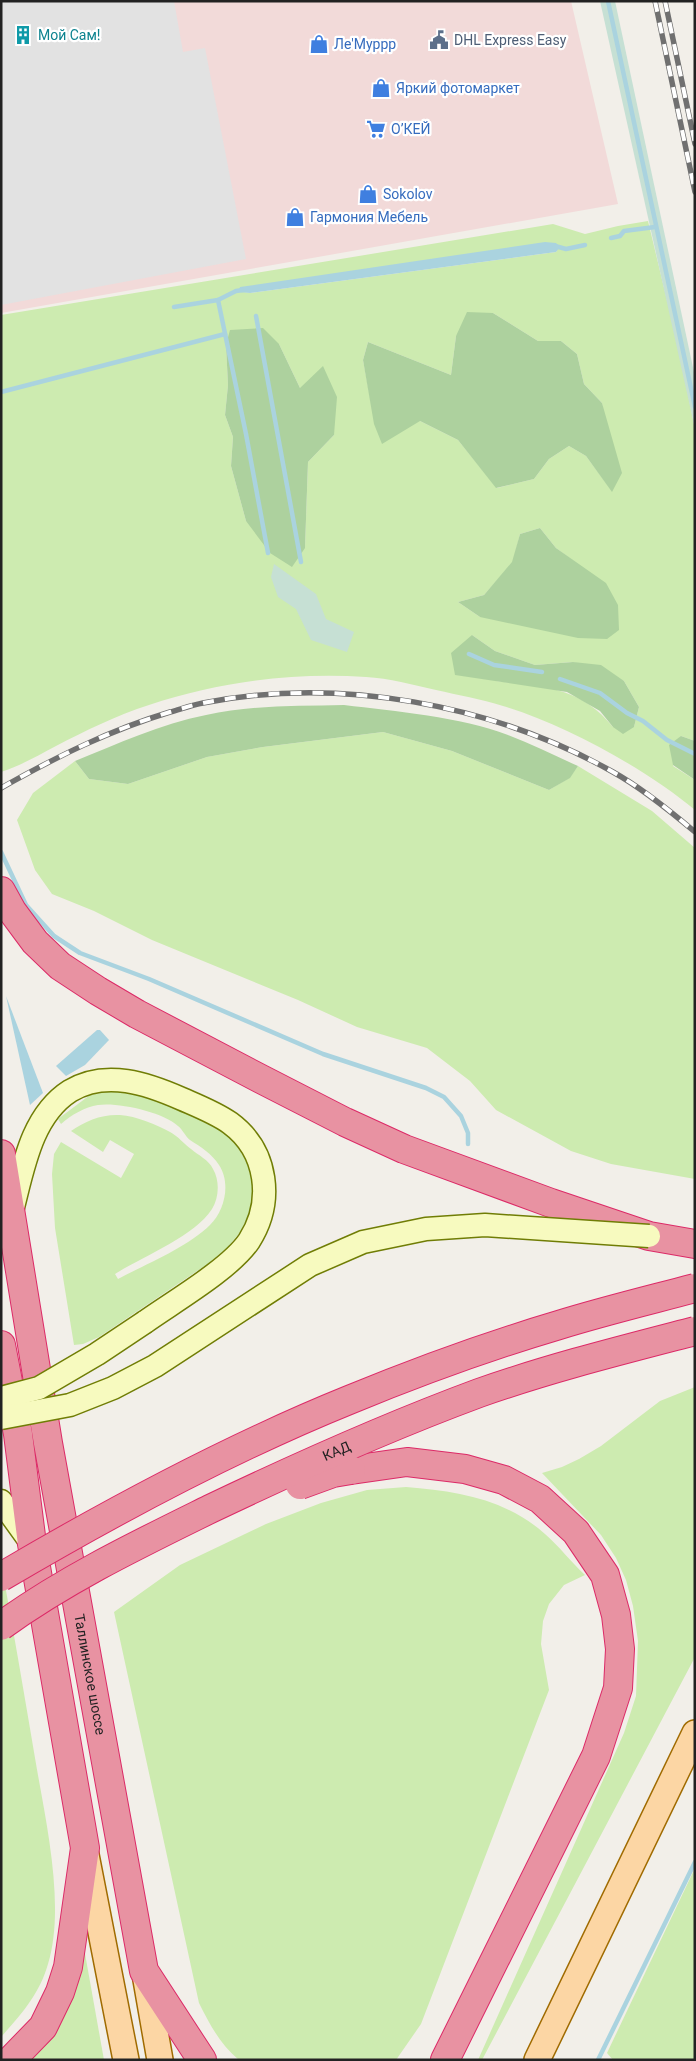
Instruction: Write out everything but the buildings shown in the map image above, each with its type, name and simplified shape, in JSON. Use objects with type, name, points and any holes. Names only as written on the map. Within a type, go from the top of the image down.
[{"type":"highway","points":[[1,891],[12,911],[35,942],[60,966],[98,991],[345,1122],[404,1149],[551,1203],[649,1236],[695,1244]]},
{"type":"highway","name":"Таллинское шоссе","points":[[1,1154],[48,1444],[144,1971]]},
{"type":"highway","points":[[1,1577],[64,1540],[174,1481],[347,1400],[441,1364],[559,1325],[695,1288]]},
{"type":"highway","name":"КАД","points":[[1,1626],[77,1577],[151,1538],[273,1479],[378,1433],[480,1393],[583,1360],[695,1331]]},
{"type":"highway","points":[[1,1345],[18,1434],[32,1544],[85,1848],[68,1967],[60,1992],[43,2026],[11,2060]]},
{"type":"highway","points":[[1,1633],[26,1624],[155,1550],[270,1496],[333,1473],[407,1462],[465,1469],[504,1480],[540,1499],[576,1532],[605,1575],[616,1615],[620,1649],[618,1688],[596,1756],[445,2060]]},
{"type":"highway","points":[[144,1971],[202,2060]]},
{"type":"main road","points":[[1,1398],[39,1388],[97,1354],[230,1261],[248,1242],[261,1219],[266,1193],[260,1163],[248,1141],[230,1123],[172,1095],[122,1080],[98,1081],[71,1091],[48,1110],[33,1139],[11,1213]]},
{"type":"main road","points":[[1,1418],[70,1405],[113,1388],[163,1360],[310,1265],[363,1242],[426,1229],[485,1225],[649,1236]]},
{"type":"main road","points":[[1,1501],[32,1544]]},
{"type":"main road","points":[[537,2060],[695,1733]]},
{"type":"main road","points":[[85,1848],[126,2060]]},
{"type":"main road","name":"Таллинское шоссе","points":[[144,1971],[160,2060]]},
{"type":"shaded area","points":[[1,1],[571,1],[618,204],[1,313]]},
{"type":"shaded area","points":[[1,1],[174,1],[183,52],[205,48],[246,259],[1,305]]},
{"type":"green space","points":[[600,1],[615,1],[695,377],[695,429]]},
{"type":"green space","points":[[648,221],[678,346],[695,429],[695,741],[681,736],[673,766],[695,780],[695,810],[675,794],[629,764],[604,749],[552,724],[486,701],[401,682],[366,677],[311,676],[283,678],[229,685],[175,697],[113,718],[1,772],[1,315],[553,224],[585,234]],"holes":[[[559,247],[556,252],[250,293],[238,291]],[[493,313],[538,341],[561,341],[577,354],[584,384],[602,403],[612,491],[586,456],[569,446],[549,459],[534,479],[497,488],[458,440],[420,421],[372,408],[363,360],[368,342],[451,375],[456,336]],[[279,344],[300,388],[334,435],[308,462],[305,548],[246,521],[231,466],[233,437],[225,415],[228,385],[226,345]],[[540,528],[556,548],[579,565],[480,617],[458,602],[484,595],[513,562],[520,534]],[[472,635],[495,651],[535,665],[573,662],[624,681],[639,707],[634,727],[613,727],[588,703],[574,696],[545,687],[496,681]]]},
{"type":"green space","points":[[467,312],[493,313],[538,341],[561,341],[577,354],[584,384],[602,403],[622,473],[612,492],[586,456],[569,446],[549,459],[534,479],[496,488],[458,440],[420,421],[382,444],[374,424],[363,360],[368,342],[451,375],[456,336]]},
{"type":"green space","points":[[263,328],[279,344],[300,388],[323,366],[337,397],[334,435],[308,462],[305,548],[292,567],[270,553],[246,521],[231,466],[233,437],[225,415],[228,385],[226,345],[230,330]]},
{"type":"green space","points":[[540,528],[556,548],[606,583],[618,605],[619,630],[607,639],[578,638],[480,617],[458,602],[484,595],[512,562],[520,534]]},
{"type":"green space","points":[[274,564],[316,594],[326,619],[354,632],[347,652],[311,640],[296,609],[278,597],[271,577]]},
{"type":"green space","points":[[472,635],[495,651],[535,665],[573,662],[601,665],[624,681],[639,707],[634,727],[623,734],[613,727],[600,711],[567,692],[455,675],[451,653]]},
{"type":"green space","points":[[344,705],[449,719],[490,729],[578,766],[570,778],[549,790],[452,751],[383,732],[263,747],[207,757],[128,784],[89,779],[75,761],[156,729],[206,715],[257,708]]},
{"type":"green space","points":[[383,732],[452,751],[549,790],[569,778],[578,766],[652,811],[695,848],[695,1179],[611,1164],[571,1151],[496,1110],[470,1081],[427,1048],[357,1027],[298,1000],[152,940],[94,911],[52,894],[35,870],[17,820],[33,793],[75,761],[89,779],[128,784],[207,757],[263,747]]},
{"type":"green space","points":[[681,736],[695,741],[695,780],[673,765],[669,745]]},
{"type":"green space","points":[[112,1091],[142,1093],[177,1105],[231,1136],[248,1164],[253,1187],[251,1210],[241,1231],[228,1247],[209,1263],[99,1337],[83,1344],[74,1345],[55,1228],[52,1174],[54,1154],[61,1142],[121,1178],[134,1154],[110,1140],[103,1152],[71,1131],[88,1121],[100,1117],[120,1115],[139,1119],[176,1136],[209,1163],[215,1174],[218,1184],[216,1200],[204,1219],[181,1237],[115,1274],[118,1279],[179,1248],[201,1233],[215,1219],[225,1196],[223,1172],[213,1157],[188,1138],[178,1126],[162,1116],[140,1109],[107,1104],[83,1110],[61,1124],[58,1119],[90,1095]]},
{"type":"green space","points":[[695,1387],[695,1657],[482,2060],[478,2060],[624,1733],[636,1696],[638,1641],[633,1606],[626,1580],[616,1558],[601,1535],[542,1473],[579,1459],[601,1446],[660,1401]]},
{"type":"green space","points":[[406,1487],[462,1494],[514,1512],[545,1534],[585,1575],[564,1585],[549,1604],[543,1621],[541,1644],[549,1690],[421,2024],[396,2060],[239,2060],[221,2041],[199,2003],[114,1612],[180,1565],[266,1524],[321,1503],[367,1490]]},
{"type":"green space","points":[[1,1563],[48,1834],[52,1861],[55,1915],[53,1941],[45,1975],[23,2012],[1,2037]]},
{"type":"green space","points":[[695,1868],[695,2060],[613,2060],[607,2053]]},
{"type":"green space","points":[[84,1948],[104,2060],[23,2060]]},
{"type":"water","points":[[545,242],[556,243],[560,247],[556,252],[250,293],[238,292],[240,287]]},
{"type":"water","points":[[6,996],[43,1093],[30,1105]]},
{"type":"water","points":[[97,1030],[100,1030],[109,1040],[85,1065],[66,1076],[56,1066]]},
{"type":"waterway","points":[[608,1],[695,407]]},
{"type":"waterway","points":[[611,238],[620,236],[624,231],[655,227]]},
{"type":"waterway","points":[[555,246],[566,249],[585,245]]},
{"type":"waterway","points":[[218,300],[236,291],[243,290]]},
{"type":"waterway","points":[[174,307],[218,300],[268,553]]},
{"type":"waterway","points":[[256,316],[301,562]]},
{"type":"waterway","points":[[1,392],[225,334]]},
{"type":"waterway","points":[[469,654],[494,665],[542,672]]},
{"type":"waterway","points":[[560,679],[600,693],[627,713],[643,721],[667,740],[695,754]]},
{"type":"waterway","points":[[1,852],[26,905],[54,936],[80,953],[149,979],[323,1054],[426,1088],[444,1097],[461,1116],[468,1133],[468,1144]]},
{"type":"waterway","points":[[598,2060],[695,1862]]},
{"type":"railway","points":[[655,1],[695,192]]},
{"type":"railway","points":[[665,1],[695,144]]},
{"type":"railway","points":[[1,788],[63,755],[126,727],[195,705],[255,695],[307,693],[361,695],[414,702],[466,713],[517,729],[566,748],[634,785],[695,832]]},
{"type":"place","name":"Мой Сам!","points":[[23,35]]},
{"type":"place","name":"DHL Express Easy","points":[[439,40]]},
{"type":"place","name":"Ле'Муррр","points":[[319,44]]},
{"type":"place","name":"Яркий фотомаркет","points":[[381,88]]},
{"type":"place","name":"О’КЕЙ","points":[[376,129]]},
{"type":"place","name":"Sokolov","points":[[368,194]]},
{"type":"place","name":"Гармония Мебель","points":[[295,217]]}]
